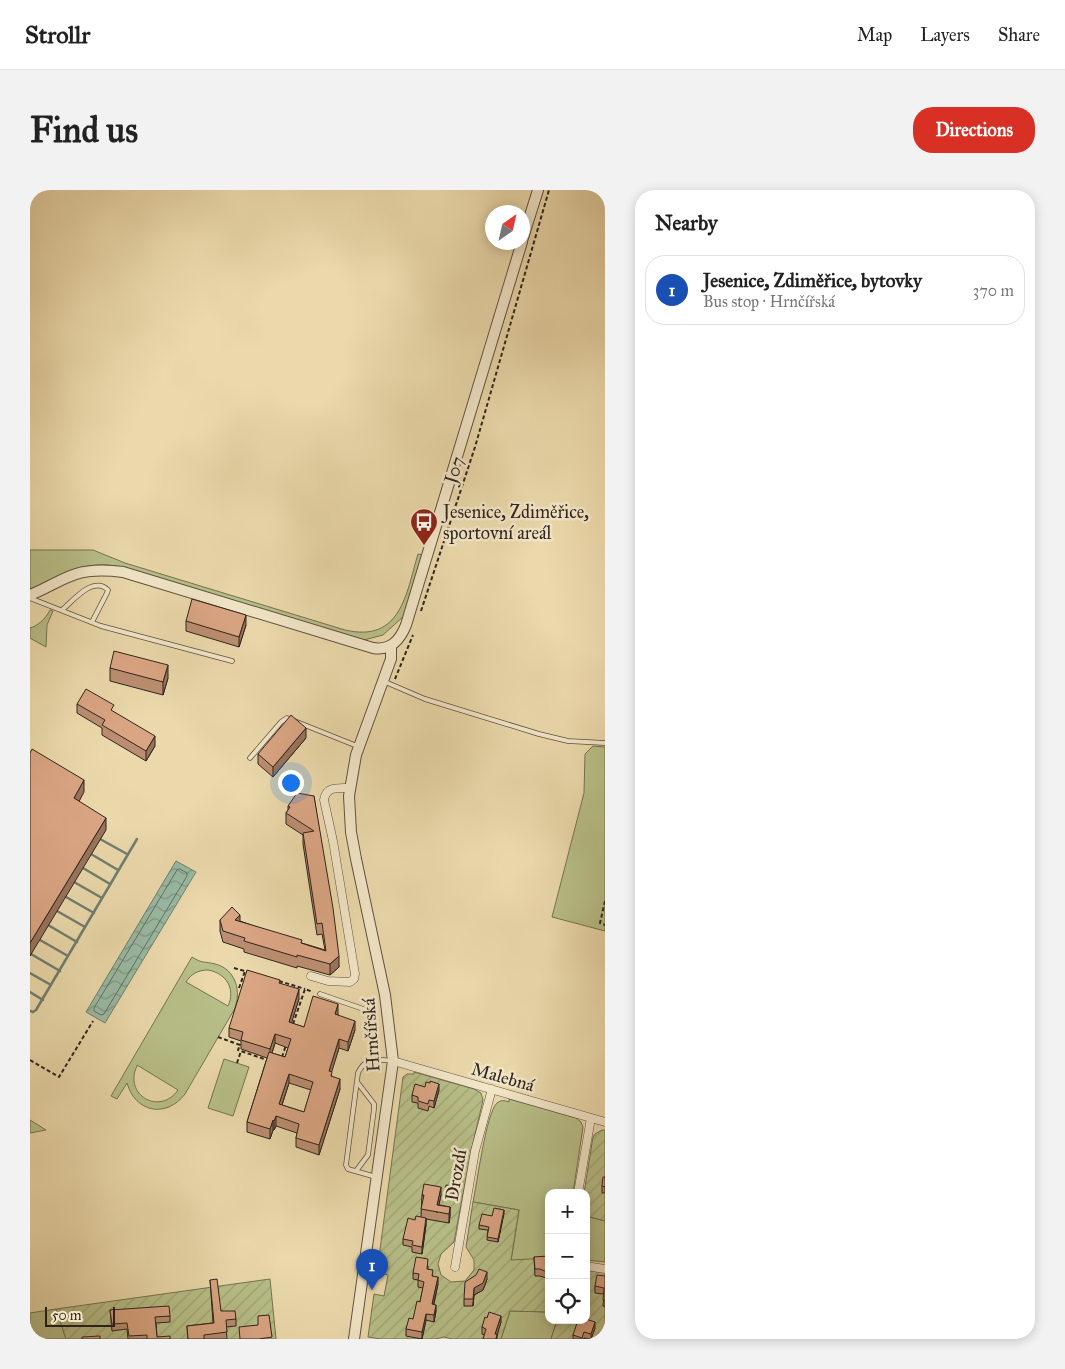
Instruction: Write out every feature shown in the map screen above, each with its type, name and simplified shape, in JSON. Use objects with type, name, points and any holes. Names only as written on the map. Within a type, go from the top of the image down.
[{"type":"street","points":[[530,216],[538,190]]},
{"type":"street","points":[[30,596],[76,574],[91,570],[123,572],[373,648],[383,649],[391,646],[401,636],[406,625],[520,250]]},
{"type":"street","name":"Hrnčířská","points":[[354,1339],[393,1061],[385,995],[356,859],[349,809],[350,788],[354,764],[360,746],[388,683],[392,655],[391,646]]},
{"type":"street","name":"Hrnčířská","points":[[311,976],[328,981],[350,982],[354,979],[355,974],[333,841],[324,800],[325,794],[331,789],[350,788]]},
{"type":"street","name":"Malebná","points":[[393,1061],[605,1122]]},
{"type":"street","name":"Drozdí","points":[[455,1267],[475,1151],[492,1089]]},
{"type":"street","points":[[579,1189],[591,1118]]},
{"type":"street","points":[[590,1267],[605,1269]]},
{"type":"lane","points":[[62,610],[86,589],[102,585],[108,590],[92,622]]},
{"type":"lane","points":[[30,596],[92,622],[232,661]]},
{"type":"lane","points":[[388,683],[425,699],[539,734],[568,740],[605,743]]},
{"type":"lane","points":[[250,758],[280,722],[287,718],[360,746]]},
{"type":"lane","points":[[320,994],[369,1011],[371,1016],[372,1060]]},
{"type":"lane","points":[[376,1177],[348,1169],[346,1165],[358,1073],[361,1066],[366,1062],[372,1060],[393,1061]]},
{"type":"lane","points":[[356,1171],[368,1155],[374,1109],[374,1104],[357,1082]]},
{"type":"path","name":"J07","points":[[420,614],[474,447],[549,190]]},
{"type":"path","points":[[388,683],[415,629]]},
{"type":"path","points":[[605,902],[600,923],[605,925]]},
{"type":"path","points":[[234,968],[254,974]]},
{"type":"path","points":[[239,988],[245,972]]},
{"type":"path","points":[[271,979],[320,994]]},
{"type":"path","points":[[293,1026],[305,989]]},
{"type":"path","points":[[30,1060],[59,1077],[93,1020]]},
{"type":"path","points":[[218,1037],[240,1044],[238,1050],[242,1052],[273,1061]]},
{"type":"path","points":[[280,1063],[286,1045]]},
{"type":"path","points":[[237,1063],[242,1052]]},
{"type":"green space","points":[[30,550],[93,550],[125,563],[345,630],[364,632],[378,629],[390,622],[398,612],[409,585],[418,554],[423,555],[404,616],[383,635],[364,640],[111,565],[79,568],[30,590]]},
{"type":"green space","points":[[50,610],[53,611],[47,625],[46,647],[30,638],[30,628],[41,622]]},
{"type":"green space","points":[[593,746],[605,747],[605,931],[552,917],[584,793],[585,754]]},
{"type":"green space","points":[[192,957],[201,962],[215,964],[228,971],[237,989],[234,1010],[185,1094],[169,1107],[160,1109],[144,1106],[131,1093],[127,1083],[117,1099],[111,1096]],"holes":[[[208,970],[220,975],[228,983],[231,994],[228,1006],[186,982],[195,973]],[[137,1065],[178,1090],[170,1098],[162,1101],[146,1099],[135,1086],[134,1076]]]},
{"type":"green space","points":[[224,1059],[249,1067],[233,1116],[208,1108]]},
{"type":"green space","points":[[414,1072],[474,1089],[481,1093],[483,1100],[470,1156],[454,1242],[441,1254],[438,1264],[441,1275],[451,1282],[465,1281],[474,1270],[474,1260],[466,1247],[473,1202],[519,1210],[511,1260],[545,1258],[545,1312],[510,1311],[501,1339],[452,1339],[444,1337],[435,1339],[381,1339],[368,1337],[374,1294],[384,1296],[388,1275],[377,1272],[403,1077],[407,1074],[414,1074]]},
{"type":"green space","points":[[509,1099],[576,1118],[583,1127],[574,1189],[545,1189],[545,1258],[511,1261],[519,1210],[473,1202],[489,1120],[497,1103],[500,1101],[509,1102]]},
{"type":"green space","points":[[30,1120],[46,1130],[30,1133]]},
{"type":"green space","points":[[605,1130],[605,1221],[590,1217],[590,1189],[585,1189],[595,1134]]},
{"type":"green space","points":[[590,1217],[605,1221],[605,1262],[590,1260]]},
{"type":"green space","points":[[590,1270],[605,1272],[605,1339],[551,1339],[556,1324],[590,1324]]},
{"type":"green space","points":[[270,1279],[276,1339],[66,1339],[56,1309]]},
{"type":"green space","points":[[56,1309],[66,1339],[30,1339],[30,1313]]},
{"type":"green space","points":[[510,1311],[545,1312],[545,1324],[556,1324],[551,1339],[501,1339]]},
{"type":"water","points":[[176,861],[196,872],[105,1023],[86,1012]]},
{"type":"building","points":[[192,599],[246,615],[239,637],[186,621]]},
{"type":"building","points":[[114,651],[168,665],[163,682],[110,668]]},
{"type":"building","points":[[86,689],[114,705],[111,710],[155,736],[146,751],[102,725],[105,720],[77,704]]},
{"type":"building","points":[[291,715],[306,728],[273,767],[258,754]]},
{"type":"building","points":[[32,749],[84,780],[74,798],[106,818],[30,943],[30,753]]},
{"type":"building","points":[[297,793],[314,796],[339,956],[330,964],[297,955],[297,957],[244,941],[245,938],[223,931],[220,920],[232,907],[240,915],[235,920],[302,940],[301,943],[326,951],[322,923],[317,924],[303,833],[314,831],[286,813],[290,807],[288,806]]},
{"type":"building","points":[[247,970],[280,980],[279,983],[299,989],[289,1022],[304,1027],[313,996],[338,1004],[335,1014],[355,1021],[348,1042],[339,1039],[329,1071],[332,1072],[331,1076],[340,1079],[319,1145],[296,1138],[299,1124],[276,1116],[270,1129],[247,1122],[269,1052],[285,1057],[291,1039],[275,1034],[270,1049],[241,1040],[243,1032],[229,1028]],"holes":[[[289,1074],[313,1082],[304,1112],[279,1104]]]},
{"type":"building","points":[[430,1081],[439,1084],[434,1101],[429,1100],[428,1104],[418,1101],[418,1097],[412,1095],[415,1084],[425,1087],[426,1082],[430,1083]]},
{"type":"building","points":[[603,1177],[605,1177],[605,1187],[602,1186]]},
{"type":"building","points":[[424,1184],[441,1187],[437,1205],[450,1207],[449,1214],[421,1209]]},
{"type":"building","points":[[446,1185],[455,1187],[453,1194],[445,1192]]},
{"type":"building","points":[[494,1208],[504,1210],[498,1239],[487,1237],[489,1227],[479,1225],[482,1214],[492,1216]]},
{"type":"building","points":[[416,1216],[426,1218],[422,1247],[412,1245],[413,1241],[403,1239],[408,1218],[415,1220]]},
{"type":"building","points":[[545,1256],[545,1271],[535,1269],[534,1257]]},
{"type":"building","points":[[416,1257],[428,1259],[427,1269],[433,1270],[432,1276],[438,1277],[432,1304],[436,1305],[434,1315],[426,1314],[422,1332],[406,1329],[409,1318],[413,1319],[417,1301],[420,1302],[424,1282],[418,1280],[419,1274],[413,1273]]},
{"type":"building","points":[[479,1269],[487,1272],[483,1283],[474,1288],[473,1299],[464,1299],[465,1282],[476,1275]]},
{"type":"building","points":[[597,1275],[605,1276],[605,1300],[603,1300],[604,1288],[595,1286]]},
{"type":"building","points":[[217,1279],[221,1311],[235,1311],[236,1319],[226,1320],[227,1332],[204,1335],[204,1339],[188,1339],[187,1326],[214,1323],[210,1280]]},
{"type":"building","points":[[169,1306],[170,1316],[155,1317],[157,1337],[170,1336],[170,1339],[147,1339],[147,1335],[129,1336],[127,1323],[112,1324],[110,1310]]},
{"type":"building","points":[[489,1312],[501,1316],[495,1334],[497,1334],[496,1339],[483,1339],[486,1329],[482,1327],[485,1317],[487,1318]]},
{"type":"building","points":[[269,1315],[272,1337],[240,1339],[239,1327],[258,1325],[258,1316]]},
{"type":"building","points":[[590,1320],[595,1322],[591,1334],[584,1332],[582,1338],[573,1335],[577,1324],[590,1324]]},
{"type":"building","points":[[100,1336],[100,1339],[82,1339],[82,1337]]},
{"type":"waterway","points":[[100,839],[127,854]]},
{"type":"waterway","points":[[30,1011],[36,1010],[137,839]]},
{"type":"waterway","points":[[91,854],[118,870]]},
{"type":"waterway","points":[[83,868],[110,884]]},
{"type":"waterway","points":[[74,882],[102,898]]},
{"type":"waterway","points":[[66,897],[94,913]]},
{"type":"waterway","points":[[57,911],[85,927]]},
{"type":"waterway","points":[[48,925],[77,942]]},
{"type":"waterway","points":[[40,940],[68,956]]},
{"type":"waterway","points":[[31,954],[60,971]]},
{"type":"waterway","points":[[30,973],[51,985]]},
{"type":"waterway","points":[[30,992],[43,1000]]},
{"type":"place","name":"Jesenice, Zdiměřice, sportovní areál","points":[[424,546]]},
{"type":"place","name":"Jesenice, Zdiměřice, bytovky","points":[[372,1290]]}]
